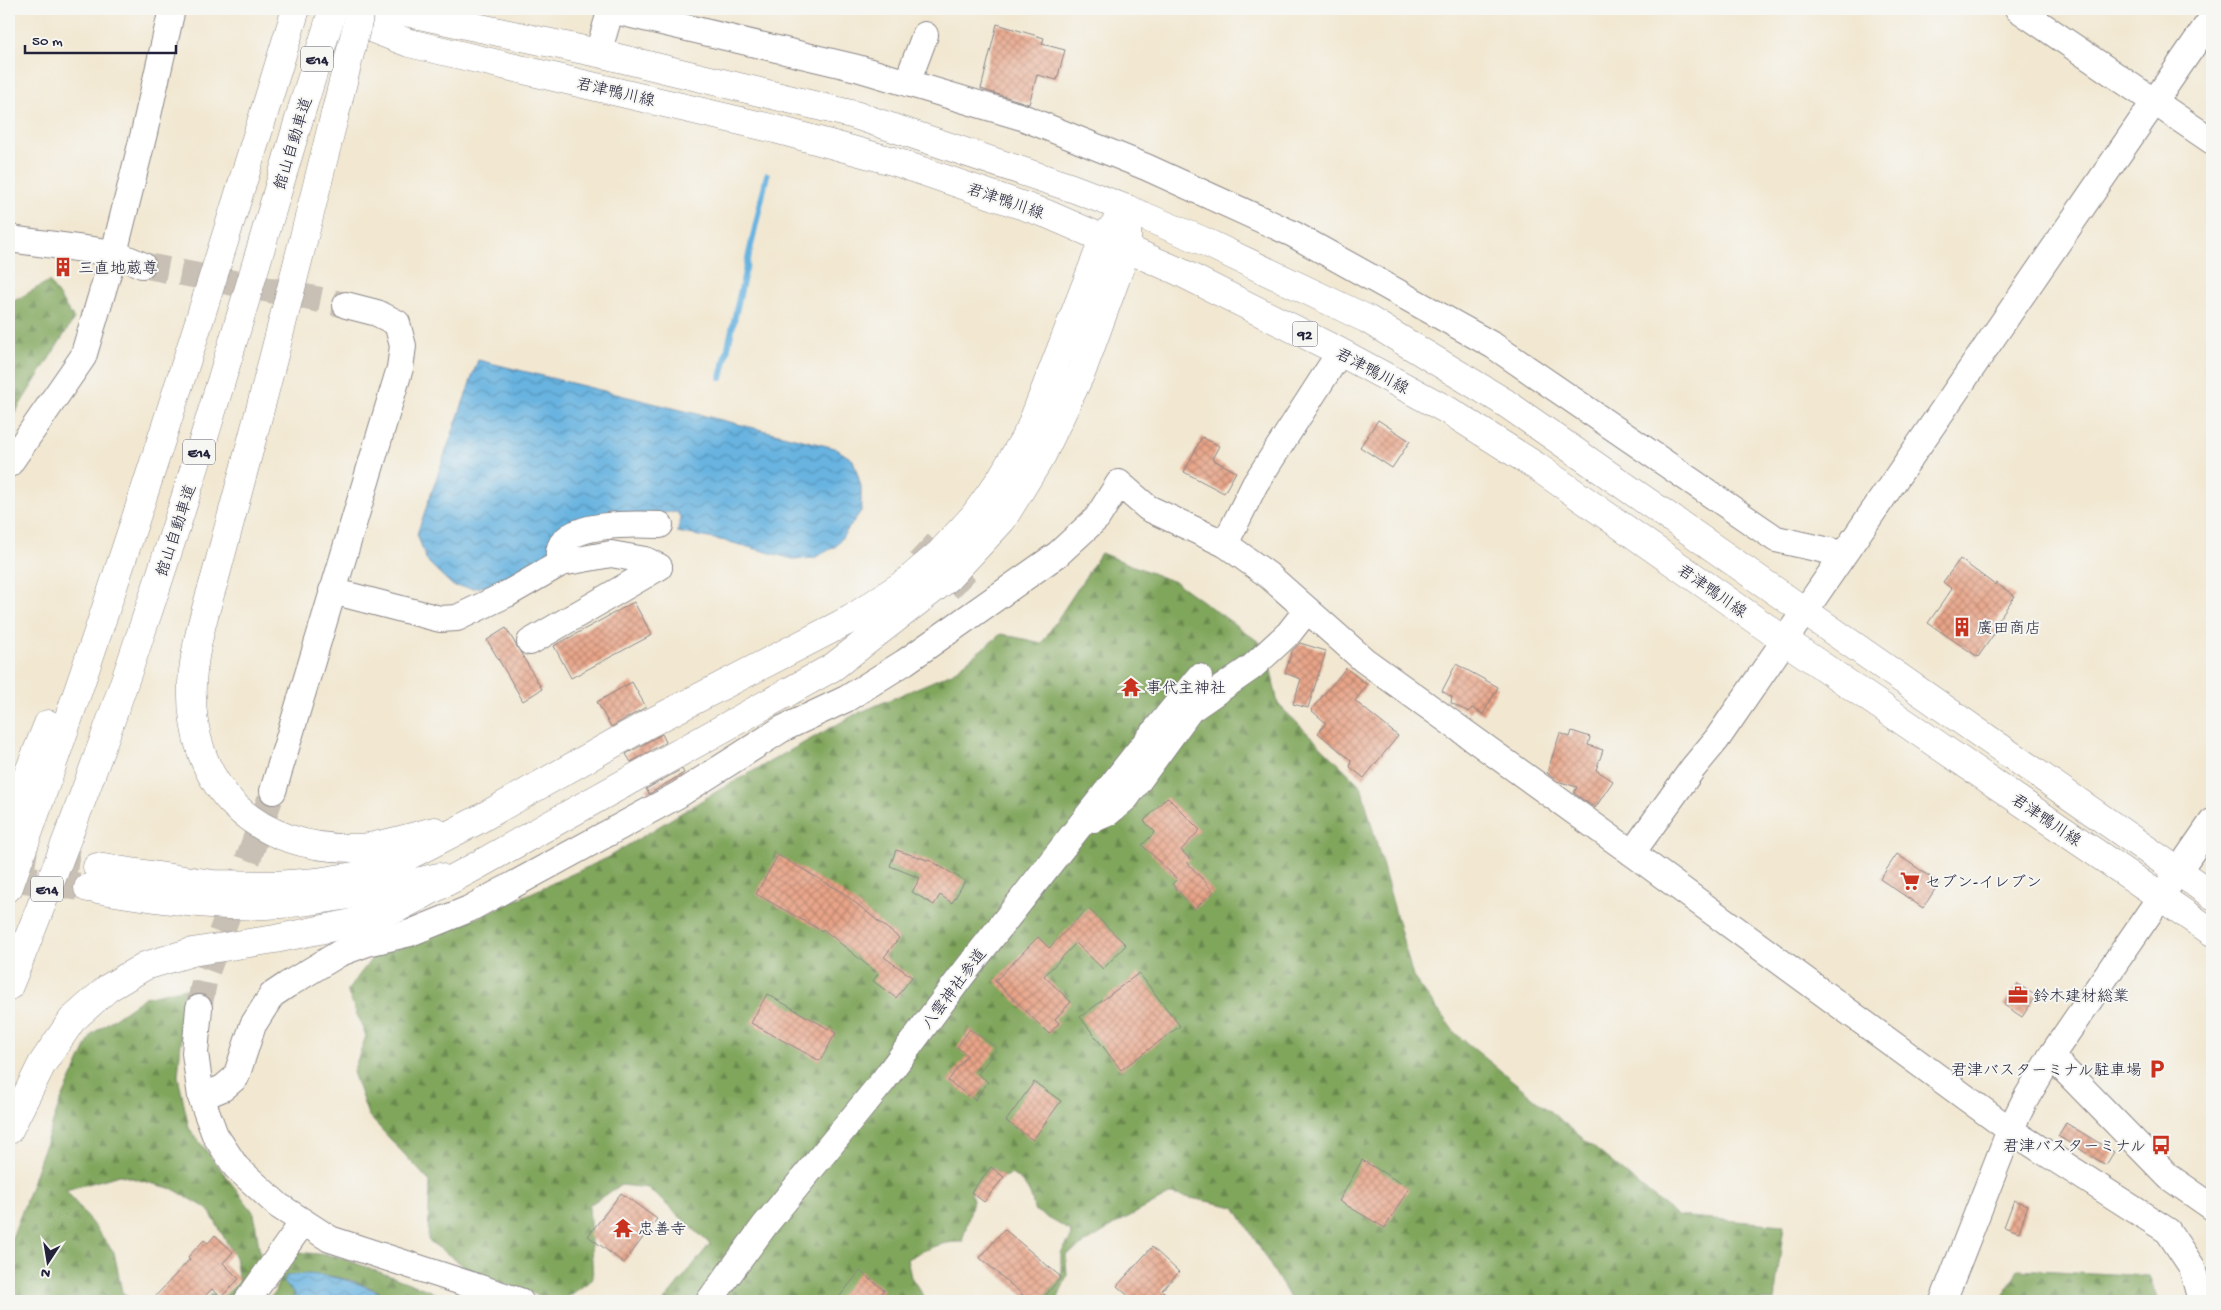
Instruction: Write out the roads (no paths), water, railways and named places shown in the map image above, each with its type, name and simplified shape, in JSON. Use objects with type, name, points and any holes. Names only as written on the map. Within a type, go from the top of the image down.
[{"type":"main road","name":"E14","points":[[9,887],[95,644],[166,430],[296,9]]},
{"type":"main road","points":[[385,9],[339,10],[335,114],[272,366],[202,625],[192,682],[194,726],[209,769],[233,804],[253,822],[279,836],[318,847],[360,848],[476,821]]},
{"type":"main road","name":"君津鴨川線","points":[[391,9],[598,53],[855,115],[1072,188],[1127,209],[1201,240],[1367,319],[1504,402],[2212,895]]},
{"type":"main road","name":"館山自動車道","points":[[9,986],[85,792],[138,643],[198,457],[302,109],[339,10]]},
{"type":"main road","name":"君津鴨川線","points":[[339,10],[373,29],[409,43],[774,129],[896,162],[1047,214],[1178,271],[1340,352],[1449,411],[1536,466],[1784,640],[2212,932]]},
{"type":"main road","points":[[9,1130],[42,1064],[72,1020],[108,988],[145,966],[192,952],[275,939],[348,924],[398,908],[833,667],[948,578],[1002,520],[1042,454],[1082,371],[1127,209]]},
{"type":"main road","points":[[469,870],[348,895],[265,905],[200,903],[92,877],[213,884],[275,885],[317,882],[360,875],[404,858],[476,821],[646,725],[851,619],[905,583],[939,554],[974,516],[1000,480],[1029,432],[1116,243]]},
{"type":"main road","points":[[9,821],[166,430]]},
{"type":"street","points":[[9,464],[83,358],[114,253],[172,9]]},
{"type":"street","points":[[598,53],[611,9],[857,68],[1022,117],[1146,167],[1293,234],[1494,346],[1776,540],[1843,554]]},
{"type":"street","points":[[2018,9],[2042,16],[2154,101],[2212,141]]},
{"type":"street","points":[[1632,853],[1693,768],[1717,739],[2212,18]]},
{"type":"street","points":[[907,83],[925,35]]},
{"type":"street","points":[[9,237],[27,242],[114,253],[142,265]]},
{"type":"street","points":[[273,791],[400,368],[403,346],[397,323],[377,312],[346,305]]},
{"type":"street","points":[[1225,544],[1255,484],[1340,352]]},
{"type":"street","points":[[201,1097],[223,1088],[236,1077],[253,1025],[272,996],[307,972],[340,953],[367,943],[410,932],[469,909],[678,795],[782,729],[846,699],[905,662],[976,600],[1058,554],[1097,518],[1119,483],[1148,508],[1225,544],[1268,575],[1364,660],[1632,853],[2010,1130],[2168,1231],[2192,1267],[2202,1301]]},
{"type":"street","points":[[560,563],[559,552],[563,543],[570,536],[599,527],[629,523],[660,525]]},
{"type":"street","points":[[332,591],[440,619],[457,618],[508,594],[560,563],[611,554],[644,560],[658,567],[530,642]]},
{"type":"street","points":[[1081,824],[1108,813],[1126,798],[1190,710],[1252,668],[1289,633],[1307,610]]},
{"type":"street","name":"八雲神社参道","points":[[709,1301],[765,1225],[883,1081],[969,967],[1199,677]]},
{"type":"street","points":[[1943,1301],[2010,1130],[2025,1100],[2052,1056],[2212,822]]},
{"type":"street","points":[[199,1008],[195,1053],[201,1097],[215,1135],[236,1167],[279,1206],[330,1239],[520,1301]]},
{"type":"street","points":[[2052,1056],[2169,1177],[2212,1207]]},
{"type":"street","points":[[247,1301],[303,1222]]},
{"type":"street","points":[[2187,1257],[2212,1274]]},
{"type":"water","points":[[478,360],[835,448],[853,460],[861,486],[861,511],[836,546],[814,558],[793,559],[726,541],[677,532],[681,519],[677,512],[603,516],[552,553],[516,571],[497,584],[473,588],[453,586],[427,561],[417,534]]},
{"type":"water","points":[[306,1274],[351,1281],[372,1289],[393,1301],[293,1301],[295,1294],[284,1282],[286,1276]]},
{"type":"waterway","points":[[721,378],[767,175]]},
{"type":"tunnel","points":[[142,265],[346,305]]},
{"type":"tunnel","points":[[919,544],[972,594]]},
{"type":"tunnel","points":[[199,1008],[205,977],[273,791]]},
{"type":"tunnel","points":[[9,854],[97,867]]},
{"type":"tunnel","points":[[9,877],[88,888]]},
{"type":"place","name":"三直地蔵尊","points":[[63,267]]},
{"type":"place","name":"廣田商店","points":[[1962,627]]},
{"type":"place","name":"事代主神社","points":[[1131,687]]},
{"type":"place","name":"セブン-イレブン","points":[[1910,881]]},
{"type":"place","name":"鈴木建材総業","points":[[2018,995]]},
{"type":"place","name":"君津バスターミナル駐車場","points":[[2157,1069]]},
{"type":"place","name":"君津バスターミナル","points":[[2161,1145]]},
{"type":"place","name":"忠善寺","points":[[623,1228]]}]
